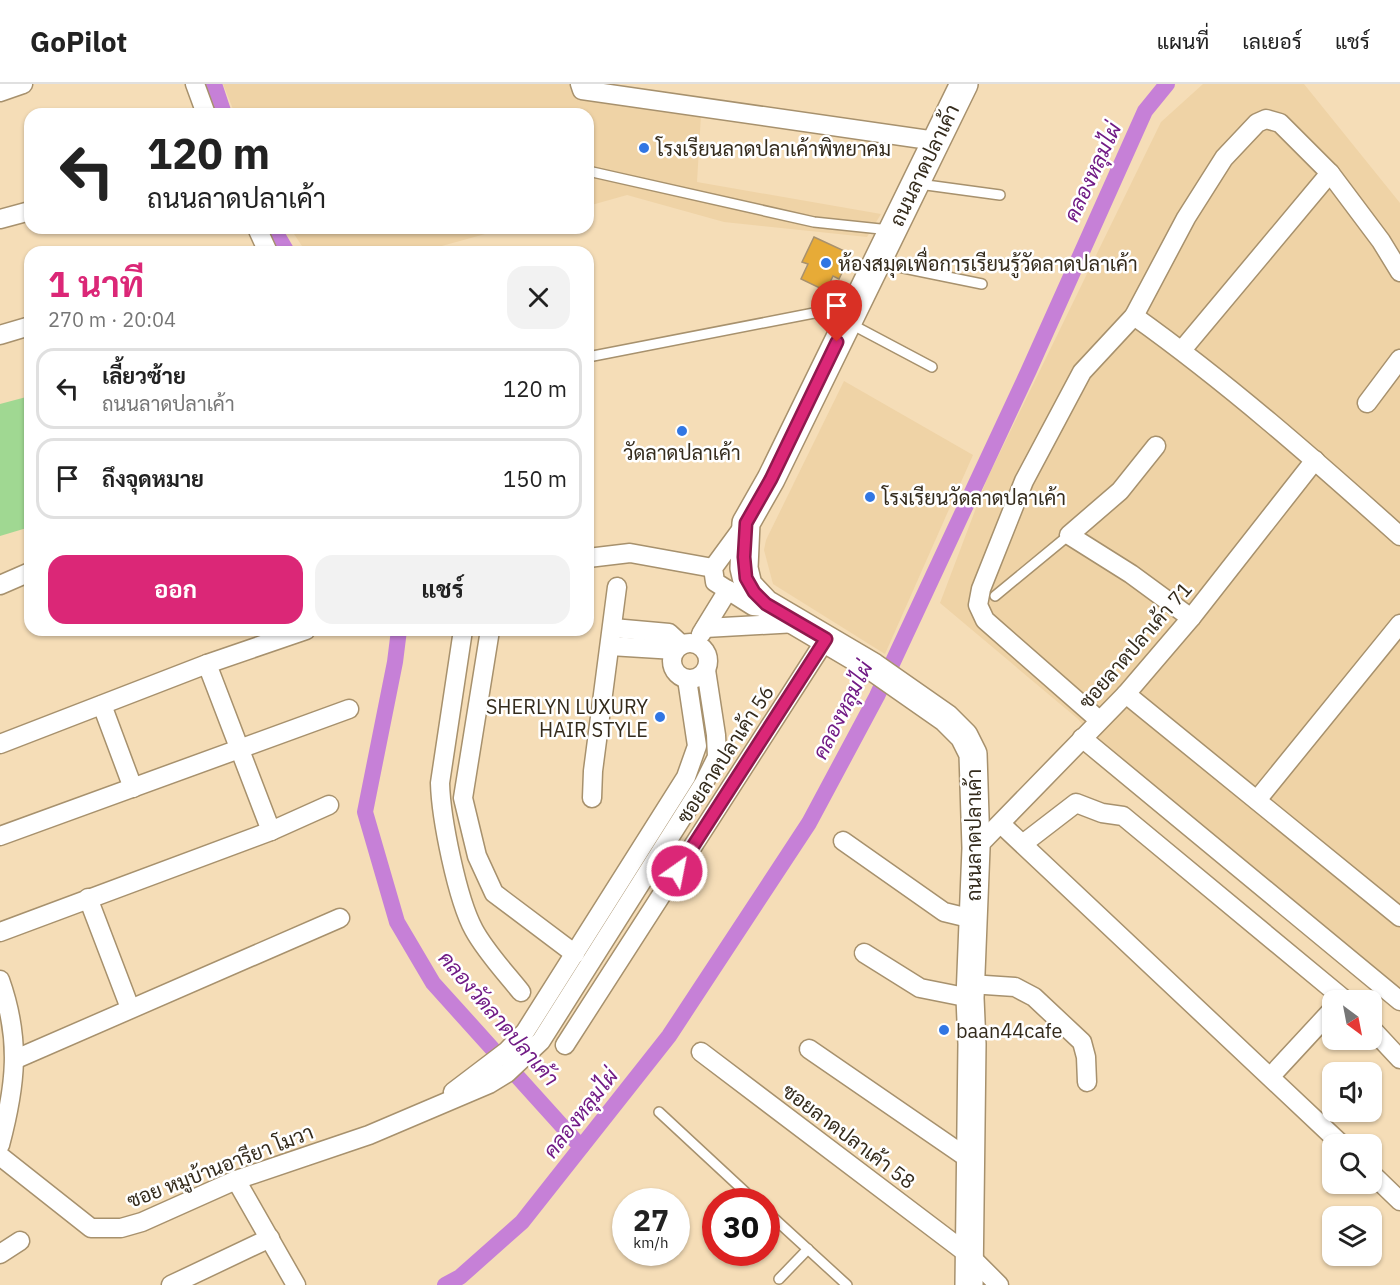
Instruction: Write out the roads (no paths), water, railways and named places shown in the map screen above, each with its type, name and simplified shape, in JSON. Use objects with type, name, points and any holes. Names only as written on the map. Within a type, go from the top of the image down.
[{"type":"main road","name":"ถนนลาดปลาเค้า","points":[[964,84],[771,479],[746,523],[744,568],[748,585],[771,607],[873,667],[905,689],[946,718],[970,744],[976,802],[976,848],[970,991],[972,1044],[969,1285]]},
{"type":"street","points":[[0,92],[23,84]]},
{"type":"street","points":[[195,84],[204,108]]},
{"type":"street","points":[[580,84],[582,90],[936,141]]},
{"type":"street","points":[[1099,720],[985,620],[978,605],[981,589],[1024,481],[1049,430],[1082,372],[1134,316],[1186,218],[1218,168],[1257,123],[1266,120],[1280,123],[1330,173],[1381,241],[1400,272]]},
{"type":"street","points":[[1182,350],[1330,173]]},
{"type":"street","points":[[0,219],[24,213]]},
{"type":"street","points":[[1134,316],[1182,350],[1315,460],[1400,536]]},
{"type":"street","points":[[0,335],[24,328]]},
{"type":"street","points":[[1367,403],[1400,359]]},
{"type":"street","points":[[1156,446],[1120,491],[1069,535],[1131,574],[1191,618]]},
{"type":"street","name":"ซอยลาดปลาเค้า 71","points":[[976,848],[1126,694],[1191,618],[1315,460]]},
{"type":"street","points":[[746,523],[713,568],[715,582],[753,606],[771,607]]},
{"type":"street","points":[[594,557],[630,554],[713,568]]},
{"type":"street","points":[[0,585],[24,575]]},
{"type":"street","points":[[592,798],[593,771],[617,587]]},
{"type":"street","points":[[706,670],[698,678],[687,679],[672,668],[672,656],[705,628],[728,590]]},
{"type":"street","points":[[705,628],[797,623]]},
{"type":"street","points":[[1257,800],[1400,624]]},
{"type":"street","points":[[0,744],[207,664],[289,636]]},
{"type":"street","points":[[462,636],[440,783],[441,802],[464,909],[475,932],[521,992]]},
{"type":"street","points":[[489,636],[464,798],[477,856],[494,893],[575,954]]},
{"type":"street","points":[[524,1046],[541,1041],[704,783],[717,757],[706,670],[707,654],[684,646],[611,637]]},
{"type":"street","name":"ซอยลาดปลาเค้า 56","points":[[565,1045],[826,639]]},
{"type":"street","points":[[207,664],[271,831]]},
{"type":"street","points":[[524,1046],[575,954],[686,777],[697,746],[687,679]]},
{"type":"street","points":[[1126,694],[1400,917]]},
{"type":"street","points":[[102,705],[133,788]]},
{"type":"street","points":[[0,836],[349,709]]},
{"type":"street","points":[[1082,738],[1400,1001]]},
{"type":"street","points":[[1024,843],[1076,803],[1102,813],[1123,816],[1326,990]]},
{"type":"street","points":[[0,932],[271,831],[329,805]]},
{"type":"street","points":[[1001,824],[1024,843],[1115,934],[1271,1076],[1331,1134]]},
{"type":"street","points":[[843,841],[945,912],[973,919]]},
{"type":"street","points":[[88,898],[130,1008]]},
{"type":"street","points":[[16,1059],[340,918]]},
{"type":"street","points":[[864,953],[920,988],[970,991],[1015,987],[1034,996],[1082,1042],[1086,1057],[1087,1082]]},
{"type":"street","points":[[0,980],[7,1032],[16,1059],[9,1112],[0,1145]]},
{"type":"street","points":[[1271,1076],[1322,1021]]},
{"type":"street","points":[[1382,1040],[1400,1059]]},
{"type":"street","name":"ซอย หมูบ้านอารียา โมวา","points":[[0,1156],[91,1228],[105,1230],[142,1222],[236,1180],[369,1135],[437,1104],[485,1077],[507,1073],[524,1046]]},
{"type":"street","points":[[809,1049],[969,1159]]},
{"type":"street","name":"ซอยลาดปลาเค้า 58","points":[[701,1052],[969,1255],[999,1285]]},
{"type":"street","points":[[236,1180],[296,1285]]},
{"type":"street","points":[[1382,1184],[1400,1201]]},
{"type":"street","points":[[171,1285],[270,1238]]},
{"type":"street","points":[[0,1254],[20,1241]]},
{"type":"lane","points":[[594,172],[814,222],[892,230]]},
{"type":"lane","points":[[915,183],[1000,195]]},
{"type":"lane","points":[[876,262],[982,284]]},
{"type":"lane","points":[[594,356],[814,313],[849,318],[932,367]]},
{"type":"lane","points":[[995,596],[1069,535]]},
{"type":"lane","points":[[659,1112],[741,1188]]},
{"type":"lane","points":[[780,1224],[847,1285]]},
{"type":"lane","points":[[780,1279],[808,1250]]},
{"type":"waterway","name":"คลองวัดลาดปลาเค้า","points":[[214,84],[222,108]]},
{"type":"waterway","name":"คลองหลุมไผ่","points":[[445,1285],[460,1277],[522,1222],[669,1036],[809,823],[877,696],[1029,370],[1145,111],[1167,84]]},
{"type":"waterway","name":"คลองวัดลาดปลาเค้า","points":[[276,234],[284,246]]},
{"type":"waterway","name":"คลองวัดลาดปลาเค้า","points":[[398,636],[365,812],[397,922],[433,983],[581,1147]]},
{"type":"place","name":"โรงเรียนลาดปลาเค้าพิทยาคม","points":[[644,148]]},
{"type":"place","name":"ห้องสมุดเพื่อการเรียนรู้วัดลาดปลาเค้า","points":[[826,263]]},
{"type":"place","name":"วัดลาดปลาเค้า","points":[[682,431]]},
{"type":"place","name":"โรงเรียนวัดลาดปลาเค้า","points":[[870,497]]},
{"type":"place","name":"SHERLYN LUXURY HAIR STYLE","points":[[660,717]]},
{"type":"place","name":"baan44cafe","points":[[944,1030]]}]
